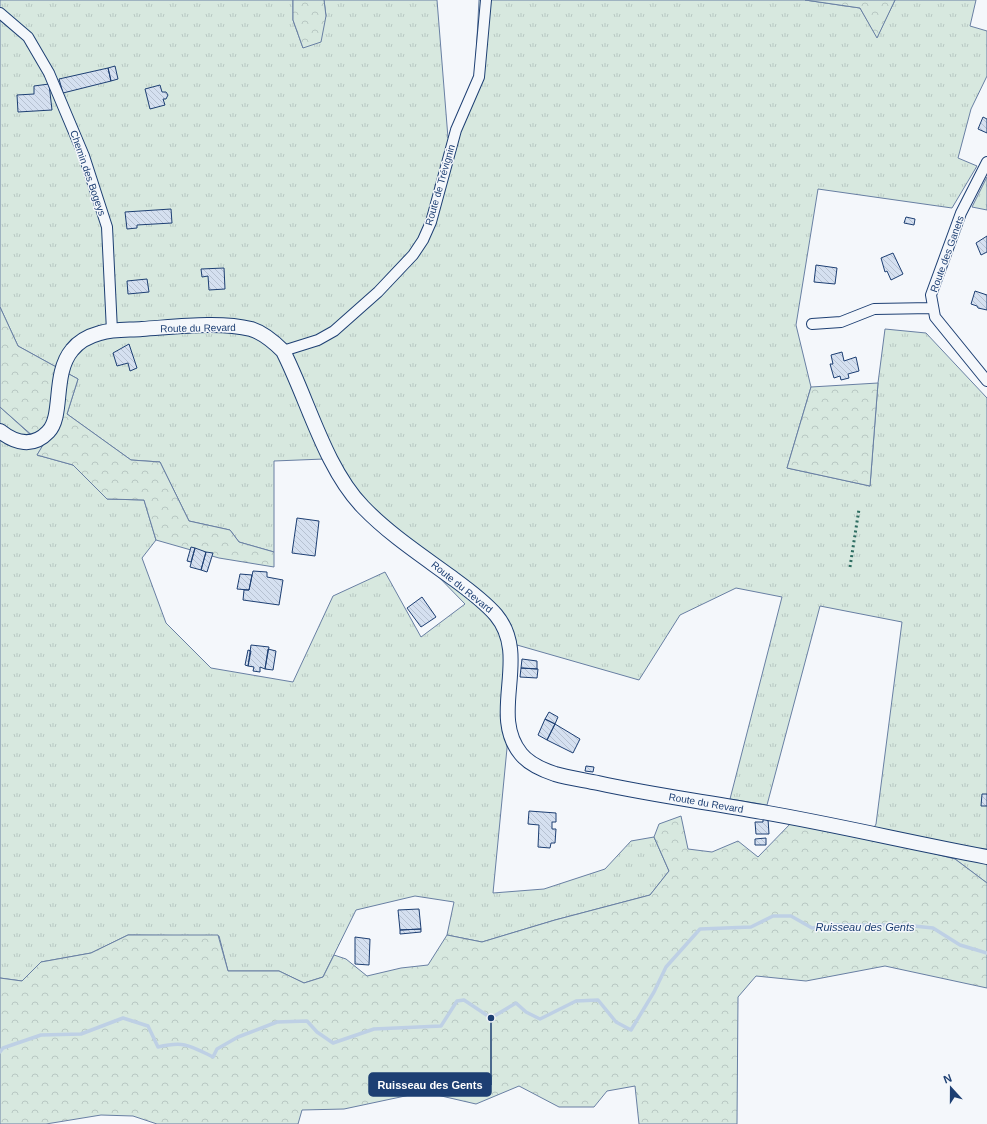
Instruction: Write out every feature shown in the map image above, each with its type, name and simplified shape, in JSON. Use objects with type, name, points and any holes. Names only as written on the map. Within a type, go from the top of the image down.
[{"type":"main road","name":"Route du Revard","points":[[0,431],[17,442],[26,443],[35,441],[48,432],[55,419],[62,365],[66,356],[80,341],[100,332],[201,326],[239,327],[262,334],[274,342],[283,351],[336,470],[350,492],[362,506],[383,525],[472,593],[495,613],[501,622],[508,634],[511,647],[512,664],[508,714],[510,729],[521,754],[530,762],[554,774],[613,786],[763,812],[987,857]]},
{"type":"street","name":"Route de Trévignin","points":[[283,351],[318,340],[339,327],[383,287],[413,255],[423,240],[431,222],[456,130],[480,77],[486,0]]},
{"type":"street","name":"Chemin des Bogeys","points":[[0,13],[28,37],[32,43],[49,73],[84,156],[107,227],[112,331]]},
{"type":"street","name":"Route des Ganets","points":[[932,308],[931,295],[933,288],[962,214],[987,162]]},
{"type":"street","points":[[812,324],[841,322],[874,309],[932,308],[935,317],[987,381]]},
{"type":"green space","points":[[0,0],[293,0],[293,20],[303,48],[326,16],[324,0],[437,0],[448,138],[475,76],[479,0],[805,0],[860,8],[877,37],[895,0],[976,0],[970,26],[987,31],[987,76],[971,109],[958,158],[977,166],[952,208],[818,189],[796,325],[811,387],[787,468],[870,486],[878,383],[885,329],[926,333],[987,398],[987,883],[955,859],[869,837],[876,824],[902,622],[820,606],[767,805],[730,799],[782,597],[736,588],[680,615],[639,680],[517,645],[493,893],[544,889],[605,869],[631,841],[654,837],[669,871],[650,895],[555,920],[482,942],[447,935],[454,902],[415,896],[356,910],[323,977],[304,983],[279,971],[228,971],[219,936],[128,935],[91,953],[41,962],[22,981],[0,978],[0,407],[43,446],[37,455],[73,465],[107,499],[144,500],[156,540],[142,558],[166,623],[211,668],[293,682],[333,596],[385,572],[421,637],[465,604],[324,459],[274,461],[274,552],[239,542],[230,530],[189,521],[160,462],[131,460],[67,414],[78,379],[18,346],[0,307]]},
{"type":"green space","points":[[293,0],[324,0],[326,16],[321,42],[303,48],[293,20]]},
{"type":"green space","points":[[805,0],[895,0],[877,38],[860,8]]},
{"type":"green space","points":[[987,177],[987,210],[972,207]]},
{"type":"green space","points":[[0,307],[18,346],[78,379],[67,414],[131,460],[160,462],[189,521],[230,530],[239,542],[274,552],[274,567],[219,558],[156,540],[144,500],[107,499],[73,465],[37,455],[43,445],[0,407]]},
{"type":"green space","points":[[878,383],[870,486],[787,468],[811,387]]},
{"type":"green space","points":[[681,816],[688,849],[712,852],[738,841],[758,857],[792,822],[869,837],[955,859],[987,883],[987,988],[885,966],[806,981],[756,976],[738,997],[737,1124],[639,1124],[635,1086],[607,1091],[594,1107],[559,1107],[519,1086],[476,1104],[424,1092],[344,1109],[302,1110],[298,1124],[157,1124],[133,1116],[101,1115],[46,1124],[0,1124],[0,978],[22,981],[41,962],[91,953],[128,935],[218,935],[228,971],[279,971],[304,983],[323,977],[334,955],[346,959],[367,976],[401,968],[428,965],[447,935],[482,942],[555,920],[650,895],[669,871],[654,837],[659,824]]},
{"type":"building","points":[[115,66],[118,79],[111,81],[108,68]]},
{"type":"building","points":[[108,68],[111,81],[63,93],[59,79]]},
{"type":"building","points":[[49,84],[52,110],[18,112],[17,95],[34,94],[34,86]]},
{"type":"building","points":[[160,85],[162,92],[166,92],[168,95],[166,99],[163,99],[165,105],[150,109],[145,89]]},
{"type":"building","points":[[983,117],[987,119],[987,133],[978,129]]},
{"type":"building","points":[[171,209],[172,223],[137,225],[137,228],[127,229],[125,212]]},
{"type":"building","points":[[906,217],[915,219],[914,225],[904,223]]},
{"type":"building","points":[[987,236],[987,252],[981,255],[976,243]]},
{"type":"building","points":[[893,253],[903,274],[891,280],[887,271],[885,272],[881,258]]},
{"type":"building","points":[[816,265],[837,268],[835,284],[814,282]]},
{"type":"building","points":[[224,268],[225,289],[209,290],[208,276],[202,277],[201,269]]},
{"type":"building","points":[[147,279],[149,292],[128,294],[127,281]]},
{"type":"building","points":[[975,291],[987,295],[987,310],[978,308],[977,306],[971,304]]},
{"type":"building","points":[[129,344],[137,368],[130,371],[128,363],[117,366],[113,353]]},
{"type":"building","points":[[842,352],[844,361],[856,357],[859,371],[848,374],[849,378],[841,380],[840,376],[834,378],[830,364],[833,364],[831,355]]},
{"type":"building","points":[[297,518],[319,521],[315,556],[292,553]]},
{"type":"building","points":[[191,547],[195,548],[191,562],[187,561]]},
{"type":"building","points":[[195,548],[206,552],[201,570],[190,567]]},
{"type":"building","points":[[206,552],[213,553],[207,572],[201,570]]},
{"type":"building","points":[[253,571],[267,572],[267,577],[283,580],[279,605],[243,600],[244,590],[249,590]]},
{"type":"building","points":[[240,574],[252,575],[249,590],[237,589]]},
{"type":"building","points":[[422,597],[436,617],[421,627],[407,608]]},
{"type":"building","points":[[251,645],[269,647],[265,669],[260,667],[260,672],[253,671],[254,667],[248,666]]},
{"type":"building","points":[[268,649],[276,651],[273,670],[265,669]]},
{"type":"building","points":[[248,650],[251,651],[248,666],[245,665]]},
{"type":"building","points":[[522,659],[537,661],[537,669],[521,668]]},
{"type":"building","points":[[521,668],[538,669],[537,678],[520,677]]},
{"type":"building","points":[[549,712],[558,717],[555,724],[545,719]]},
{"type":"building","points":[[545,719],[555,724],[547,740],[538,735]]},
{"type":"building","points":[[555,724],[580,739],[573,753],[547,740]]},
{"type":"building","points":[[586,766],[594,767],[593,772],[585,771]]},
{"type":"building","points":[[982,794],[987,794],[987,806],[981,806]]},
{"type":"building","points":[[529,811],[556,813],[556,822],[552,822],[552,829],[556,829],[555,843],[551,843],[550,848],[538,847],[539,825],[528,824]]},
{"type":"building","points":[[763,819],[768,819],[769,834],[756,834],[755,822],[763,822]]},
{"type":"building","points":[[766,838],[766,845],[755,845],[755,839]]},
{"type":"building","points":[[419,909],[421,929],[400,930],[398,910]]},
{"type":"building","points":[[421,929],[421,932],[400,934],[400,930]]},
{"type":"building","points":[[355,937],[370,939],[369,965],[355,964]]},
{"type":"waterway","name":"Ruisseau des Gents","points":[[0,1052],[3,1048],[41,1035],[81,1034],[123,1018],[148,1026],[158,1047],[174,1044],[186,1045],[213,1057],[217,1049],[238,1037],[277,1022],[307,1021],[317,1032],[333,1043],[374,1029],[441,1026],[457,1001],[464,1000],[491,1018],[516,1003],[526,1012],[540,1019],[576,1001],[598,1000],[616,1022],[631,1030],[654,992],[666,967],[700,929],[751,927],[773,916],[791,916],[812,928],[834,925],[904,925],[933,928],[960,945],[987,953]]},
{"type":"hedge","points":[[850,567],[859,509]]},
{"type":"place","name":"Ruisseau des Gents","points":[[491,1018]]}]
